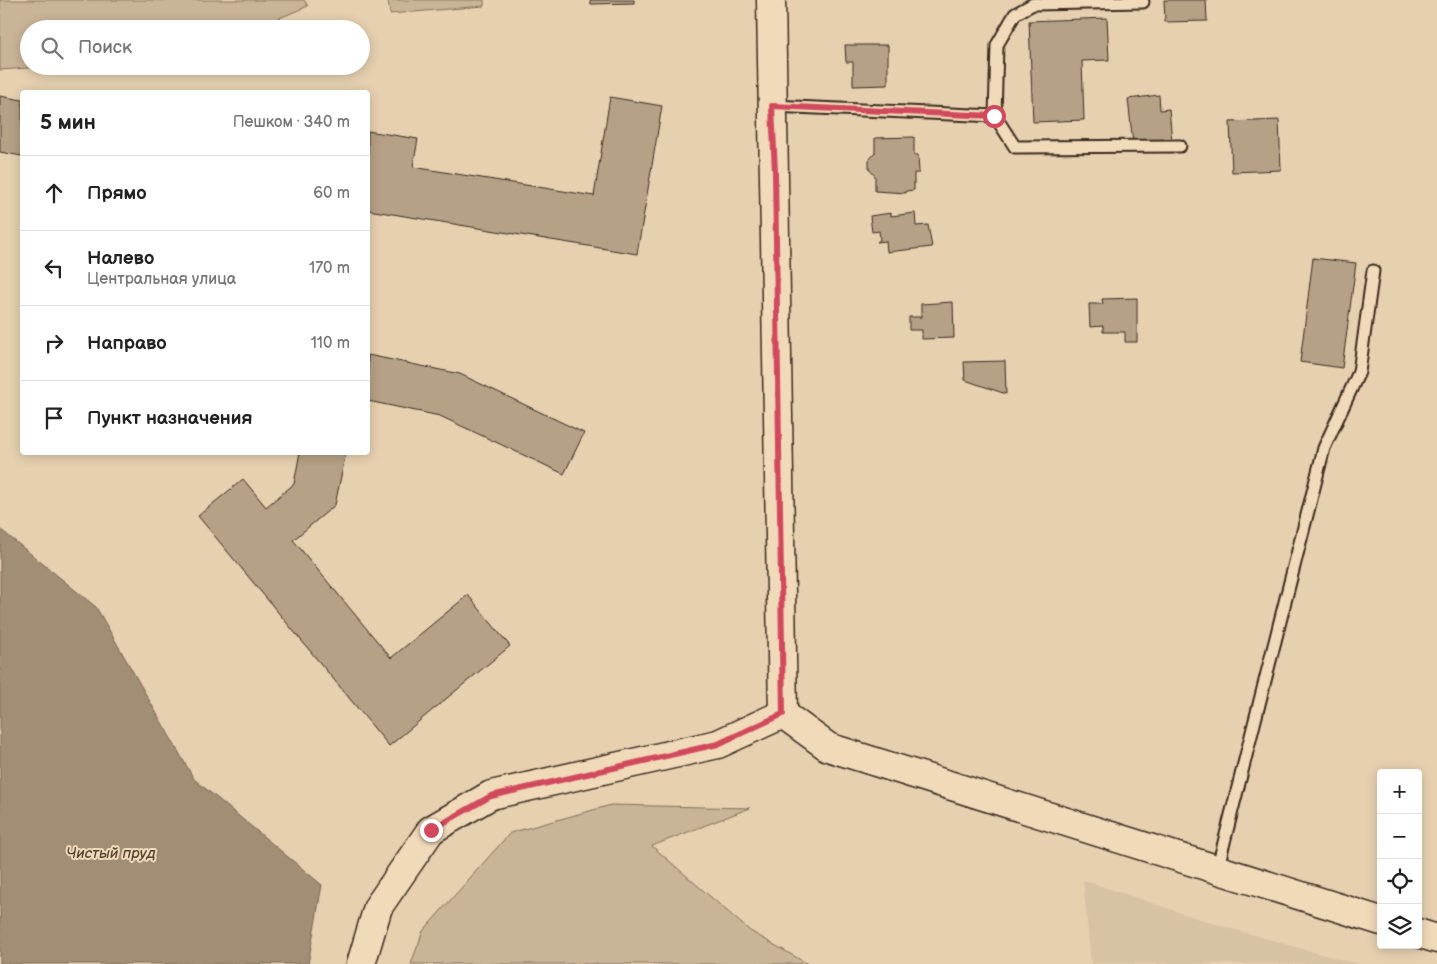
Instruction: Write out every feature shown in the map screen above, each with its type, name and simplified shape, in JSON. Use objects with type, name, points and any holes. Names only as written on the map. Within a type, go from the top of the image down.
[{"type":"main road","points":[[771,0],[783,714]]},
{"type":"main road","points":[[783,714],[828,747],[1377,920]]},
{"type":"main road","points":[[361,964],[378,908],[431,830],[491,796],[718,744],[783,714]]},
{"type":"main road","points":[[1422,934],[1437,939]]},
{"type":"lane","points":[[1143,2],[1032,4],[1015,14],[998,45],[994,116],[1016,147],[1180,146]]},
{"type":"lane","points":[[772,106],[994,116]]},
{"type":"lane","points":[[1217,870],[1324,448],[1358,372],[1373,271]]},
{"type":"shaded area","points":[[0,0],[304,0],[308,6],[275,20],[20,20],[20,69],[0,70]]},
{"type":"shaded area","points":[[388,0],[484,0],[484,6],[390,14]]},
{"type":"shaded area","points":[[611,805],[750,808],[652,846],[750,931],[808,964],[411,964],[423,931],[510,833]]},
{"type":"shaded area","points":[[1083,880],[1218,925],[1357,964],[1091,964]]},
{"type":"water","name":"Чистый пруд","points":[[0,529],[96,607],[194,779],[322,885],[308,964],[0,964]]},
{"type":"building","points":[[590,0],[634,0],[634,3],[591,4]]},
{"type":"building","points":[[1164,0],[1206,0],[1207,21],[1165,22]]},
{"type":"building","points":[[1107,18],[1109,60],[1082,61],[1084,120],[1033,122],[1029,21]]},
{"type":"building","points":[[845,45],[888,45],[888,85],[853,86],[853,62],[846,62]]},
{"type":"building","points":[[1159,95],[1160,110],[1169,109],[1172,141],[1133,144],[1128,99]]},
{"type":"building","points":[[0,96],[20,100],[20,156],[0,152]]},
{"type":"building","points":[[610,97],[662,106],[637,254],[370,210],[370,131],[418,139],[413,167],[594,196]]},
{"type":"building","points":[[1279,120],[1281,170],[1232,172],[1230,122]]},
{"type":"building","points":[[914,137],[914,155],[918,155],[919,173],[914,173],[914,190],[906,191],[906,193],[875,191],[875,176],[869,169],[869,160],[875,153],[875,138]]},
{"type":"building","points":[[891,213],[891,216],[915,213],[916,226],[928,225],[932,247],[887,252],[886,241],[877,242],[880,240],[879,231],[872,232],[870,216]]},
{"type":"building","points":[[1313,258],[1356,263],[1342,368],[1300,362]]},
{"type":"building","points":[[1137,298],[1137,342],[1125,342],[1125,332],[1103,332],[1103,326],[1090,327],[1089,304],[1103,304],[1102,299]]},
{"type":"building","points":[[953,302],[954,338],[922,339],[922,330],[909,330],[909,317],[921,317],[921,304]]},
{"type":"building","points":[[370,355],[460,374],[584,433],[564,474],[440,416],[370,401]]},
{"type":"building","points":[[1005,361],[1006,394],[965,380],[964,362]]},
{"type":"building","points":[[299,455],[345,455],[335,505],[293,540],[391,658],[468,595],[510,646],[389,746],[198,516],[243,479],[266,507],[294,484]]},
{"type":"route","points":[[431,830],[491,796],[718,744],[783,714],[775,173],[772,106],[994,116]]}]
